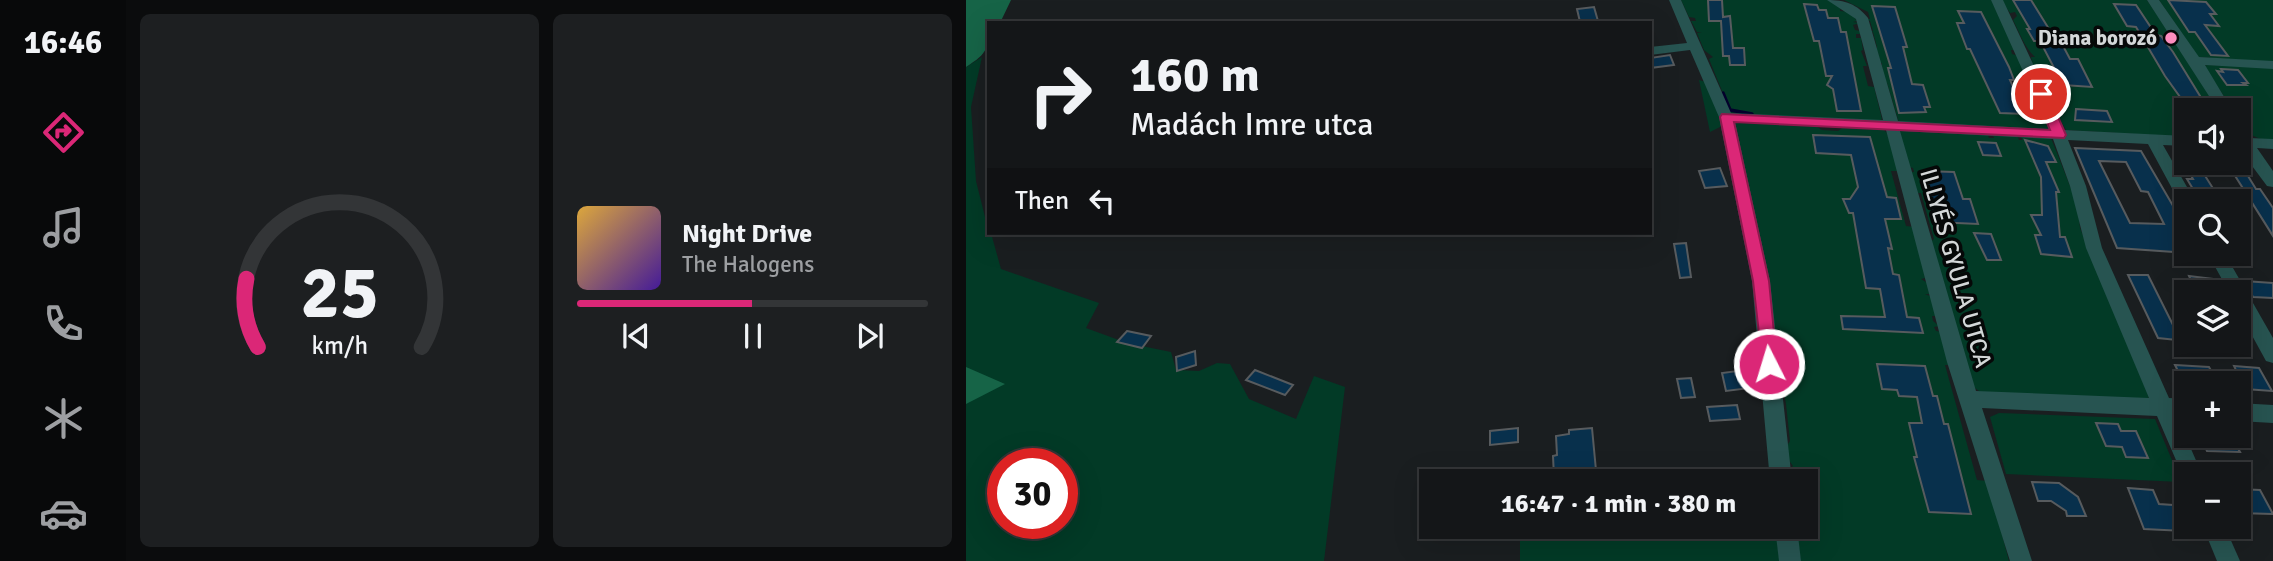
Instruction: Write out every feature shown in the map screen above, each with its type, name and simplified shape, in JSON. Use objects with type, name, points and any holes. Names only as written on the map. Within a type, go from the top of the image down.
[{"type":"street","points":[[1675,0],[1727,117],[1761,281],[1780,469]]},
{"type":"street","name":"ILLYÉS GYULA UTCA","points":[[1833,0],[1854,10],[1862,18],[1889,125],[1968,399],[2021,561]]},
{"type":"street","points":[[1997,0],[2059,135],[2078,186],[2094,248],[2187,462]]},
{"type":"street","points":[[2153,0],[2218,98]]},
{"type":"street","points":[[1652,51],[1695,46]]},
{"type":"street","points":[[2195,61],[2273,65]]},
{"type":"street","points":[[1727,117],[2174,141]]},
{"type":"street","points":[[2153,140],[2180,189]]},
{"type":"street","points":[[2251,141],[2273,144]]},
{"type":"street","points":[[2251,153],[2273,182]]},
{"type":"street","points":[[2251,316],[2273,355]]},
{"type":"street","points":[[1968,399],[2174,407]]},
{"type":"street","points":[[2251,413],[2273,414]]},
{"type":"street","points":[[1787,539],[1790,561]]},
{"type":"street","points":[[2219,539],[2229,561]]},
{"type":"green space","points":[[966,0],[1011,0],[1001,21],[987,21],[986,49],[966,67]]},
{"type":"green space","points":[[1681,0],[1828,0],[1841,7],[1840,11],[1851,12],[1857,21],[1853,22],[1860,23],[1853,25],[1855,30],[1860,31],[1856,38],[1861,38],[1868,86],[1874,87],[1882,119],[1878,122],[1731,113],[1709,59],[1713,57],[1704,50],[1697,33],[1702,32],[1697,32],[1691,21],[1696,21],[1695,18],[1689,17]]},
{"type":"green space","points":[[1844,0],[1993,0],[2017,50],[2011,50],[2012,54],[2019,56],[2030,81],[2008,81],[2010,86],[2034,88],[2050,129],[1899,123],[1887,83],[1882,82],[1880,70],[1883,68],[1878,66],[1882,66],[1882,63],[1877,63],[1880,61],[1878,53],[1875,53],[1877,47],[1873,32],[1869,31],[1873,31],[1870,21],[1866,19],[1870,19],[1868,12]]},
{"type":"green space","points":[[2001,0],[2147,0],[2212,98],[2174,98],[2174,136],[2066,130],[2050,103],[2055,103],[2054,100],[2048,99],[2038,79],[2031,57],[2035,57],[2025,45],[2013,20],[2017,16],[2015,12],[2010,13]]},
{"type":"green space","points":[[2159,0],[2273,0],[2273,62],[2198,57]]},
{"type":"green space","points":[[982,57],[971,107],[976,181],[987,235],[992,235],[1001,269],[1099,303],[1086,328],[1127,343],[1171,352],[1176,370],[1199,371],[1217,363],[1230,364],[1249,399],[1296,419],[1314,376],[1345,387],[1324,561],[966,561],[966,67]]},
{"type":"green space","points":[[2204,66],[2273,67],[2273,141],[2251,134],[2251,98],[2225,98]]},
{"type":"green space","points":[[1699,80],[1709,83],[1722,126],[1710,132]]},
{"type":"green space","points":[[1738,121],[1816,126],[1822,130],[1838,131],[1843,127],[1884,130],[1887,133],[1899,171],[1891,171],[1906,226],[1915,227],[1925,278],[1921,279],[1929,284],[1931,294],[1925,294],[1932,297],[1938,316],[1932,316],[1939,326],[1934,327],[1936,331],[1943,332],[1952,365],[1945,365],[1977,480],[1988,481],[2009,561],[1794,561],[1791,539],[1818,539],[1818,469],[1789,469],[1793,466],[1783,452],[1790,441],[1786,404],[1735,123]]},
{"type":"green space","points":[[1898,132],[1987,133],[1989,138],[1994,138],[1993,135],[2017,135],[2019,140],[2022,140],[2021,136],[2051,138],[2078,206],[2080,228],[2149,397],[2147,399],[1982,393],[1972,386],[1930,242],[1934,239],[1921,193],[1917,193],[1910,172],[1914,172],[1913,168],[1909,167]]},
{"type":"green space","points":[[966,367],[1005,384],[966,404]]},
{"type":"green space","points":[[1999,413],[2155,419],[2174,465],[2174,482],[2006,474],[1990,417]]},
{"type":"green space","points":[[1520,539],[1783,539],[1785,558],[1781,561],[1520,561]]},
{"type":"building","points":[[1708,0],[1722,0],[1723,17],[1730,16],[1733,48],[1744,48],[1745,65],[1730,65],[1729,56],[1723,56],[1721,21],[1709,21]]},
{"type":"building","points":[[2013,0],[2031,0],[2049,29],[2054,29],[2070,59],[2078,59],[2092,87],[2063,85],[2040,41],[2034,41]]},
{"type":"building","points":[[2168,0],[2206,2],[2216,14],[2210,14],[2219,26],[2205,25],[2228,56],[2211,55],[2195,32],[2189,32]]},
{"type":"building","points":[[1804,4],[1817,5],[1819,10],[1826,10],[1828,18],[1838,18],[1841,32],[1846,32],[1861,111],[1837,111],[1833,89],[1827,85],[1832,76],[1826,76],[1819,41],[1814,41]]},
{"type":"building","points":[[2114,4],[2136,5],[2156,35],[2161,36],[2173,52],[2201,98],[2181,98],[2136,27],[2127,26]]},
{"type":"building","points":[[1872,6],[1895,7],[1907,47],[1903,47],[1912,84],[1923,85],[1930,107],[1924,107],[1926,112],[1899,113],[1888,68],[1891,68]]},
{"type":"building","points":[[1594,7],[1598,21],[1580,21],[1577,9]]},
{"type":"building","points":[[1958,11],[1981,12],[2009,67],[2014,80],[2010,80],[2025,114],[2000,113],[1970,49],[1967,49],[1957,23],[1964,23]]},
{"type":"building","points":[[1670,55],[1674,65],[1652,68],[1652,58]]},
{"type":"building","points":[[2221,69],[2238,70],[2248,83],[2227,85],[2217,71],[2223,72]]},
{"type":"building","points":[[2076,109],[2107,111],[2112,122],[2075,120]]},
{"type":"building","points":[[1813,135],[1870,137],[1887,197],[1896,198],[1901,219],[1885,219],[1892,249],[1888,248],[1893,274],[1899,275],[1907,317],[1919,318],[1923,333],[1843,329],[1841,316],[1885,317],[1880,289],[1866,288],[1853,213],[1849,213],[1843,199],[1850,199],[1858,187],[1851,155],[1816,153]]},
{"type":"building","points":[[2025,140],[2048,146],[2056,162],[2046,162],[2059,192],[2056,192],[2060,237],[2065,237],[2072,257],[2041,254],[2035,235],[2041,235],[2031,215],[2042,215],[2041,177]]},
{"type":"building","points":[[1978,142],[1996,143],[2001,156],[1983,155]]},
{"type":"building","points":[[2075,148],[2141,151],[2174,207],[2174,252],[2117,248]],"holes":[[[2099,161],[2126,162],[2141,191],[2148,192],[2164,224],[2130,223]]]},
{"type":"building","points":[[1720,168],[1727,186],[1705,188],[1699,171]]},
{"type":"building","points":[[1924,171],[1954,172],[1963,199],[1970,199],[1978,224],[1935,222]]},
{"type":"building","points":[[2191,175],[2205,175],[2213,189],[2193,189],[2187,179],[2193,179]]},
{"type":"building","points":[[2235,175],[2247,175],[2273,208],[2273,236],[2251,201],[2251,189],[2243,189]]},
{"type":"building","points":[[1974,233],[1991,234],[2001,260],[1987,260]]},
{"type":"building","points":[[1686,243],[1691,277],[1680,278],[1674,244]]},
{"type":"building","points":[[2128,275],[2148,275],[2174,325],[2174,340],[2158,338]]},
{"type":"building","points":[[2189,276],[2214,280],[2191,280]]},
{"type":"building","points":[[2251,281],[2273,283],[2273,298],[2253,297]]},
{"type":"building","points":[[1127,331],[1151,336],[1142,348],[1117,342]]},
{"type":"building","points":[[1195,351],[1196,365],[1177,371],[1176,357]]},
{"type":"building","points":[[1877,364],[1925,366],[1944,424],[1948,424],[1971,514],[1929,512],[1914,457],[1917,457],[1909,423],[1922,423],[1917,397],[1899,396],[1897,390],[1882,389]]},
{"type":"building","points":[[2175,365],[2209,367],[2211,371],[2178,371]]},
{"type":"building","points":[[2234,366],[2259,368],[2272,391],[2251,389],[2251,371],[2236,371]]},
{"type":"building","points":[[1255,370],[1293,385],[1285,395],[1246,380]]},
{"type":"building","points":[[1745,370],[1750,388],[1726,391],[1722,373]]},
{"type":"building","points":[[1691,378],[1695,397],[1681,398],[1677,379]]},
{"type":"building","points":[[1737,405],[1740,419],[1710,421],[1707,407]]},
{"type":"building","points":[[2096,423],[2118,424],[2121,431],[2136,431],[2148,458],[2126,457],[2122,447],[2106,446]]},
{"type":"building","points":[[1518,428],[1518,442],[1490,445],[1490,431]]},
{"type":"building","points":[[1592,428],[1596,469],[1554,469],[1553,456],[1557,455],[1556,436],[1569,434],[1569,430]]},
{"type":"building","points":[[2206,448],[2238,448],[2240,452],[2207,451]]},
{"type":"building","points":[[2032,482],[2059,483],[2078,497],[2086,516],[2067,516],[2066,511],[2051,501],[2038,501]]},
{"type":"building","points":[[2128,488],[2153,490],[2159,504],[2174,507],[2174,530],[2144,529]]},
{"type":"building","points":[[2251,490],[2260,490],[2273,514],[2251,513]]},
{"type":"waterway","points":[[1723,93],[1730,110],[1752,114]]},
{"type":"place","name":"Diana borozó","points":[[2171,38]]},
{"type":"route","points":[[1769,364],[1761,281],[1727,117],[2059,135],[2041,94]]}]
